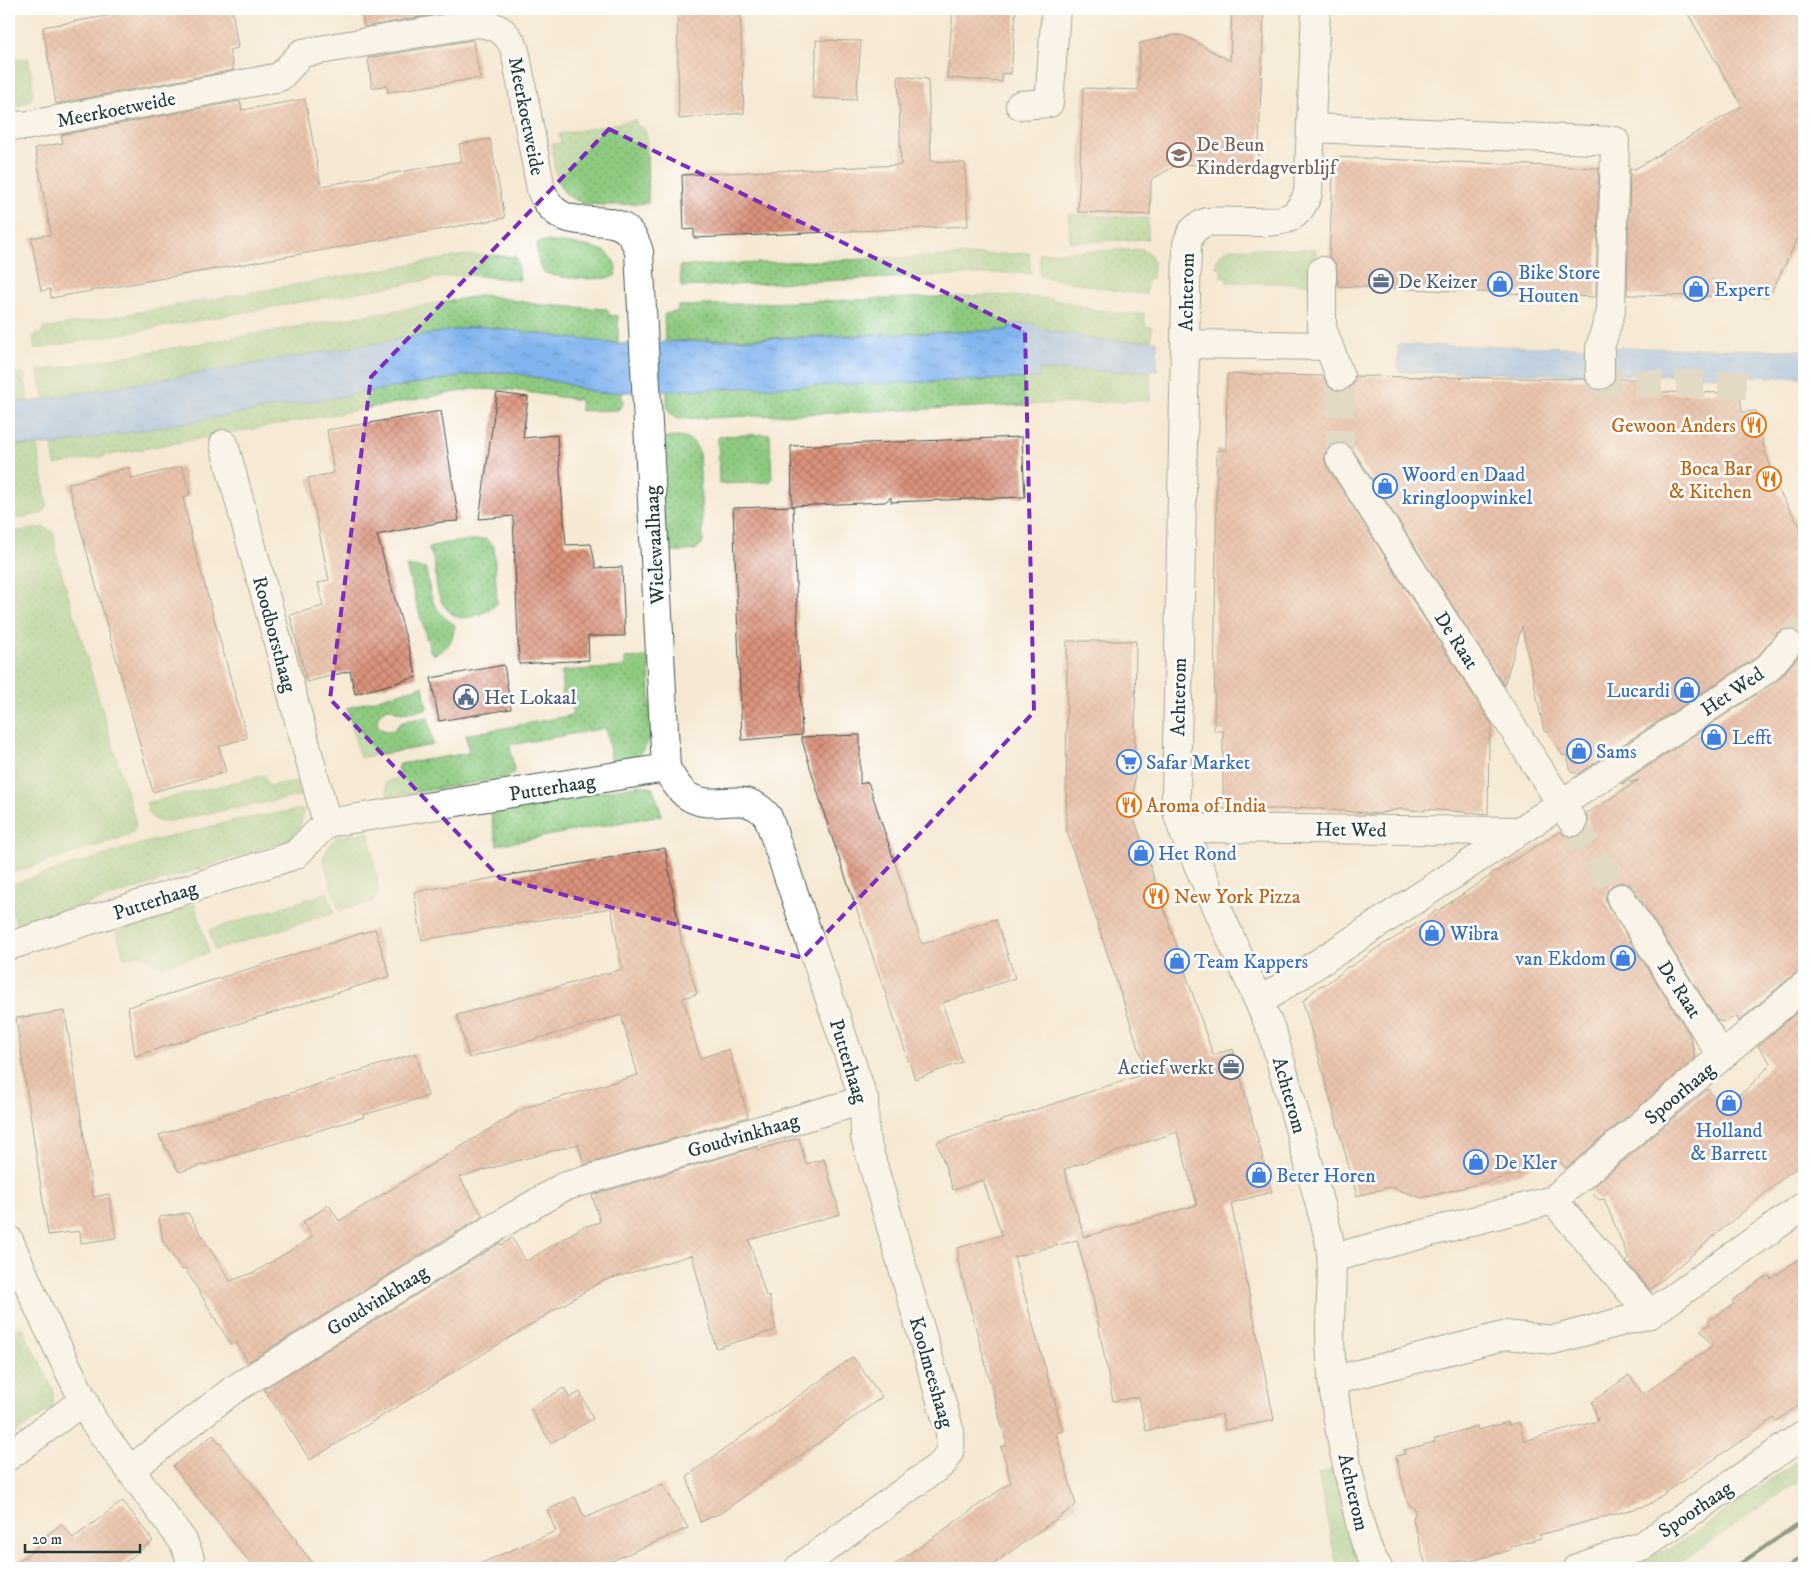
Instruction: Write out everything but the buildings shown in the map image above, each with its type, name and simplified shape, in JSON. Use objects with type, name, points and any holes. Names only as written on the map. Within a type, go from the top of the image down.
[{"type":"street","points":[[1020,105],[1049,103],[1056,9]]},
{"type":"street","name":"Achterom","points":[[1316,9],[1308,193],[1304,205],[1287,218],[1207,222],[1196,226],[1190,234],[1187,245],[1176,796],[1178,815],[1182,828],[1272,1034],[1328,1234],[1332,1258],[1330,1330],[1332,1381],[1346,1464],[1363,1535],[1372,1559],[1378,1568]]},
{"type":"street","name":"Meerkoetweide","points":[[9,125],[25,126],[280,77],[302,53],[478,23],[490,25],[501,30],[510,39],[516,50],[541,190],[545,201],[560,216],[572,220],[619,224],[628,230],[636,240],[639,252],[643,322]]},
{"type":"street","points":[[1311,128],[1615,141],[1611,311],[1600,348],[1600,375]]},
{"type":"street","points":[[1322,271],[1322,328],[1340,376]]},
{"type":"street","name":"Wielewaalhaag","points":[[643,322],[666,768]]},
{"type":"street","points":[[1185,344],[1328,346]]},
{"type":"street","name":"Roodborsthaag","points":[[224,444],[327,823]]},
{"type":"street","name":"De Raat","points":[[1340,458],[1567,813]]},
{"type":"street","name":"Het Wed","points":[[1259,1002],[1519,831],[1567,813],[1767,668],[1788,644]]},
{"type":"street","name":"Putterhaag","points":[[9,946],[295,855],[327,823],[666,768],[684,793],[698,801],[714,803],[740,801],[751,803],[761,808],[768,817],[864,1100],[866,1137]]},
{"type":"street","name":"Het Wed","points":[[1182,828],[1519,831]]},
{"type":"street","name":"De Raat","points":[[1621,898],[1722,1056]]},
{"type":"street","name":"Spoorhaag","points":[[1332,1258],[1553,1200],[1804,986]]},
{"type":"street","name":"Goudvinkhaag","points":[[130,1470],[233,1390],[486,1232],[563,1187],[864,1100]]},
{"type":"street","name":"Koolmeeshaag","points":[[799,1568],[936,1470],[949,1455],[951,1444],[950,1432],[866,1137]]},
{"type":"street","points":[[1553,1200],[1650,1314]]},
{"type":"street","points":[[1332,1381],[1507,1335],[1553,1340],[1650,1314],[1804,1206]]},
{"type":"street","points":[[9,1240],[94,1422],[183,1541],[190,1558],[190,1568]]},
{"type":"street","points":[[9,1456],[84,1400]]},
{"type":"street","name":"Spoorhaag","points":[[1578,1568],[1642,1546],[1804,1434]]},
{"type":"highlighted area","points":[[609,129],[1025,331],[1034,712],[803,958],[500,878],[330,699],[371,377]]},
{"type":"green space","points":[[28,58],[32,75],[33,97],[28,102],[22,104],[9,105],[9,61]]},
{"type":"green space","points":[[636,120],[637,126],[645,129],[647,138],[648,203],[593,204],[573,199],[565,193],[558,183],[553,157],[552,144],[561,143],[559,134]]},
{"type":"green space","points":[[1068,214],[1148,218],[1148,239],[1070,242]]},
{"type":"green space","points":[[547,241],[587,246],[606,252],[615,263],[615,276],[609,278],[579,278],[558,276],[544,272],[540,266],[537,246],[538,242]]},
{"type":"green space","points":[[1232,248],[1316,249],[1315,284],[1227,282],[1226,277],[1222,277],[1221,267],[1216,267],[1216,263],[1220,255]]},
{"type":"green space","points":[[1142,249],[1149,253],[1153,260],[1152,278],[1147,281],[1146,294],[1122,292],[1040,276],[1039,253]]},
{"type":"green space","points":[[1029,253],[1031,274],[1007,273],[681,287],[680,266]]},
{"type":"green space","points":[[465,255],[516,257],[520,280],[471,275],[450,276],[35,349],[33,336],[42,333],[42,329]]},
{"type":"green space","points":[[484,295],[541,305],[607,309],[609,315],[618,316],[618,344],[477,326],[45,399],[38,371]]},
{"type":"green space","points":[[995,295],[1049,298],[1091,309],[1128,314],[1144,313],[1145,326],[1152,327],[1151,340],[1102,341],[1042,329],[1032,324],[1024,323],[1013,324],[1009,330],[665,341],[664,315],[677,312],[678,306]]},
{"type":"green space","points":[[1039,370],[1151,371],[1150,400],[678,419],[671,414],[667,403],[667,390],[1039,378]]},
{"type":"green space","points":[[510,372],[563,383],[597,393],[622,392],[623,404],[618,410],[581,411],[580,400],[512,390],[473,389],[55,465],[52,445],[468,375]]},
{"type":"green space","points":[[24,373],[28,402],[9,402],[9,375]]},
{"type":"green space","points":[[770,434],[772,479],[770,482],[720,484],[718,438],[720,436]]},
{"type":"green space","points":[[680,437],[692,441],[699,452],[703,543],[695,550],[664,553],[659,438]]},
{"type":"green space","points":[[9,445],[37,446],[47,503],[44,512],[40,514],[9,520]]},
{"type":"green space","points":[[44,527],[53,532],[57,557],[136,824],[133,832],[123,837],[9,874],[9,533]]},
{"type":"green space","points":[[485,539],[494,546],[497,603],[489,610],[477,615],[464,618],[457,617],[441,601],[437,588],[434,560],[428,548],[445,543]]},
{"type":"green space","points":[[406,566],[426,569],[429,587],[436,608],[455,625],[449,644],[443,650],[433,655],[430,650]]},
{"type":"green space","points":[[649,657],[651,734],[646,747],[632,758],[613,764],[606,728],[510,745],[514,771],[509,777],[388,797],[385,783],[396,779],[399,774],[397,767],[400,764],[469,753],[466,735],[573,715],[571,701],[562,702],[562,671],[625,667],[625,658]]},
{"type":"green space","points":[[423,686],[427,709],[401,713],[388,708],[383,710],[377,721],[380,728],[389,731],[404,722],[428,717],[433,745],[360,758],[347,708]]},
{"type":"green space","points":[[265,775],[268,786],[297,781],[300,796],[164,822],[153,819],[146,803]]},
{"type":"green space","points":[[640,785],[653,788],[662,815],[497,845],[491,814],[495,811]]},
{"type":"green space","points":[[303,809],[299,827],[295,834],[287,841],[17,926],[9,902],[9,885],[144,843],[237,820]]},
{"type":"green space","points":[[369,832],[379,894],[372,901],[339,911],[323,859],[337,837]]},
{"type":"green space","points":[[328,893],[334,913],[215,950],[209,930]]},
{"type":"green space","points":[[195,904],[209,953],[163,966],[141,954],[124,958],[116,928]]},
{"type":"green space","points":[[22,1327],[53,1389],[53,1407],[9,1439],[9,1333]]},
{"type":"green space","points":[[1804,1456],[1804,1477],[1672,1568],[1620,1568],[1671,1549]]},
{"type":"green space","points":[[1333,1470],[1347,1533],[1359,1563],[1350,1568],[1337,1568],[1318,1474]]},
{"type":"water","points":[[1029,323],[1037,325],[1042,329],[1102,341],[1157,341],[1157,371],[1039,370],[1039,378],[597,393],[563,383],[510,372],[468,375],[52,445],[9,445],[9,402],[28,402],[477,326],[618,344],[1008,330],[1012,324]]},
{"type":"water","points":[[1398,345],[1804,350],[1804,377],[1398,372]]},
{"type":"tunnel","points":[[1600,375],[1600,383],[1755,385]]},
{"type":"tunnel","points":[[1340,376],[1340,458]]},
{"type":"tunnel","points":[[1788,644],[1804,625]]},
{"type":"tunnel","points":[[1573,822],[1621,898]]},
{"type":"railway","points":[[1734,1568],[1804,1520]]},
{"type":"railway","points":[[1786,1568],[1804,1555]]},
{"type":"place","name":"De Beun Kinderdagverblijf","points":[[1179,155]]},
{"type":"place","name":"De Keizer","points":[[1381,281]]},
{"type":"place","name":"Bike Store Houten","points":[[1500,284]]},
{"type":"place","name":"Expert","points":[[1696,289]]},
{"type":"place","name":"Gewoon Anders","points":[[1754,425]]},
{"type":"place","name":"Boca Bar & Kitchen","points":[[1769,479]]},
{"type":"place","name":"Woord en Daad kringloopwinkel","points":[[1385,486]]},
{"type":"place","name":"Lucardi","points":[[1687,690]]},
{"type":"place","name":"Het Lokaal","points":[[466,697]]},
{"type":"place","name":"Lefft","points":[[1714,737]]},
{"type":"place","name":"Sams","points":[[1579,751]]},
{"type":"place","name":"Safar Market","points":[[1129,762]]},
{"type":"place","name":"Aroma of India","points":[[1129,805]]},
{"type":"place","name":"Het Rond","points":[[1141,853]]},
{"type":"place","name":"New York Pizza","points":[[1156,896]]},
{"type":"place","name":"Wibra","points":[[1432,933]]},
{"type":"place","name":"van Ekdom","points":[[1623,958]]},
{"type":"place","name":"Team Kappers","points":[[1177,961]]},
{"type":"place","name":"Actief werkt","points":[[1231,1067]]},
{"type":"place","name":"Holland & Barrett","points":[[1729,1103]]},
{"type":"place","name":"De Kler","points":[[1476,1162]]},
{"type":"place","name":"Beter Horen","points":[[1259,1175]]}]
